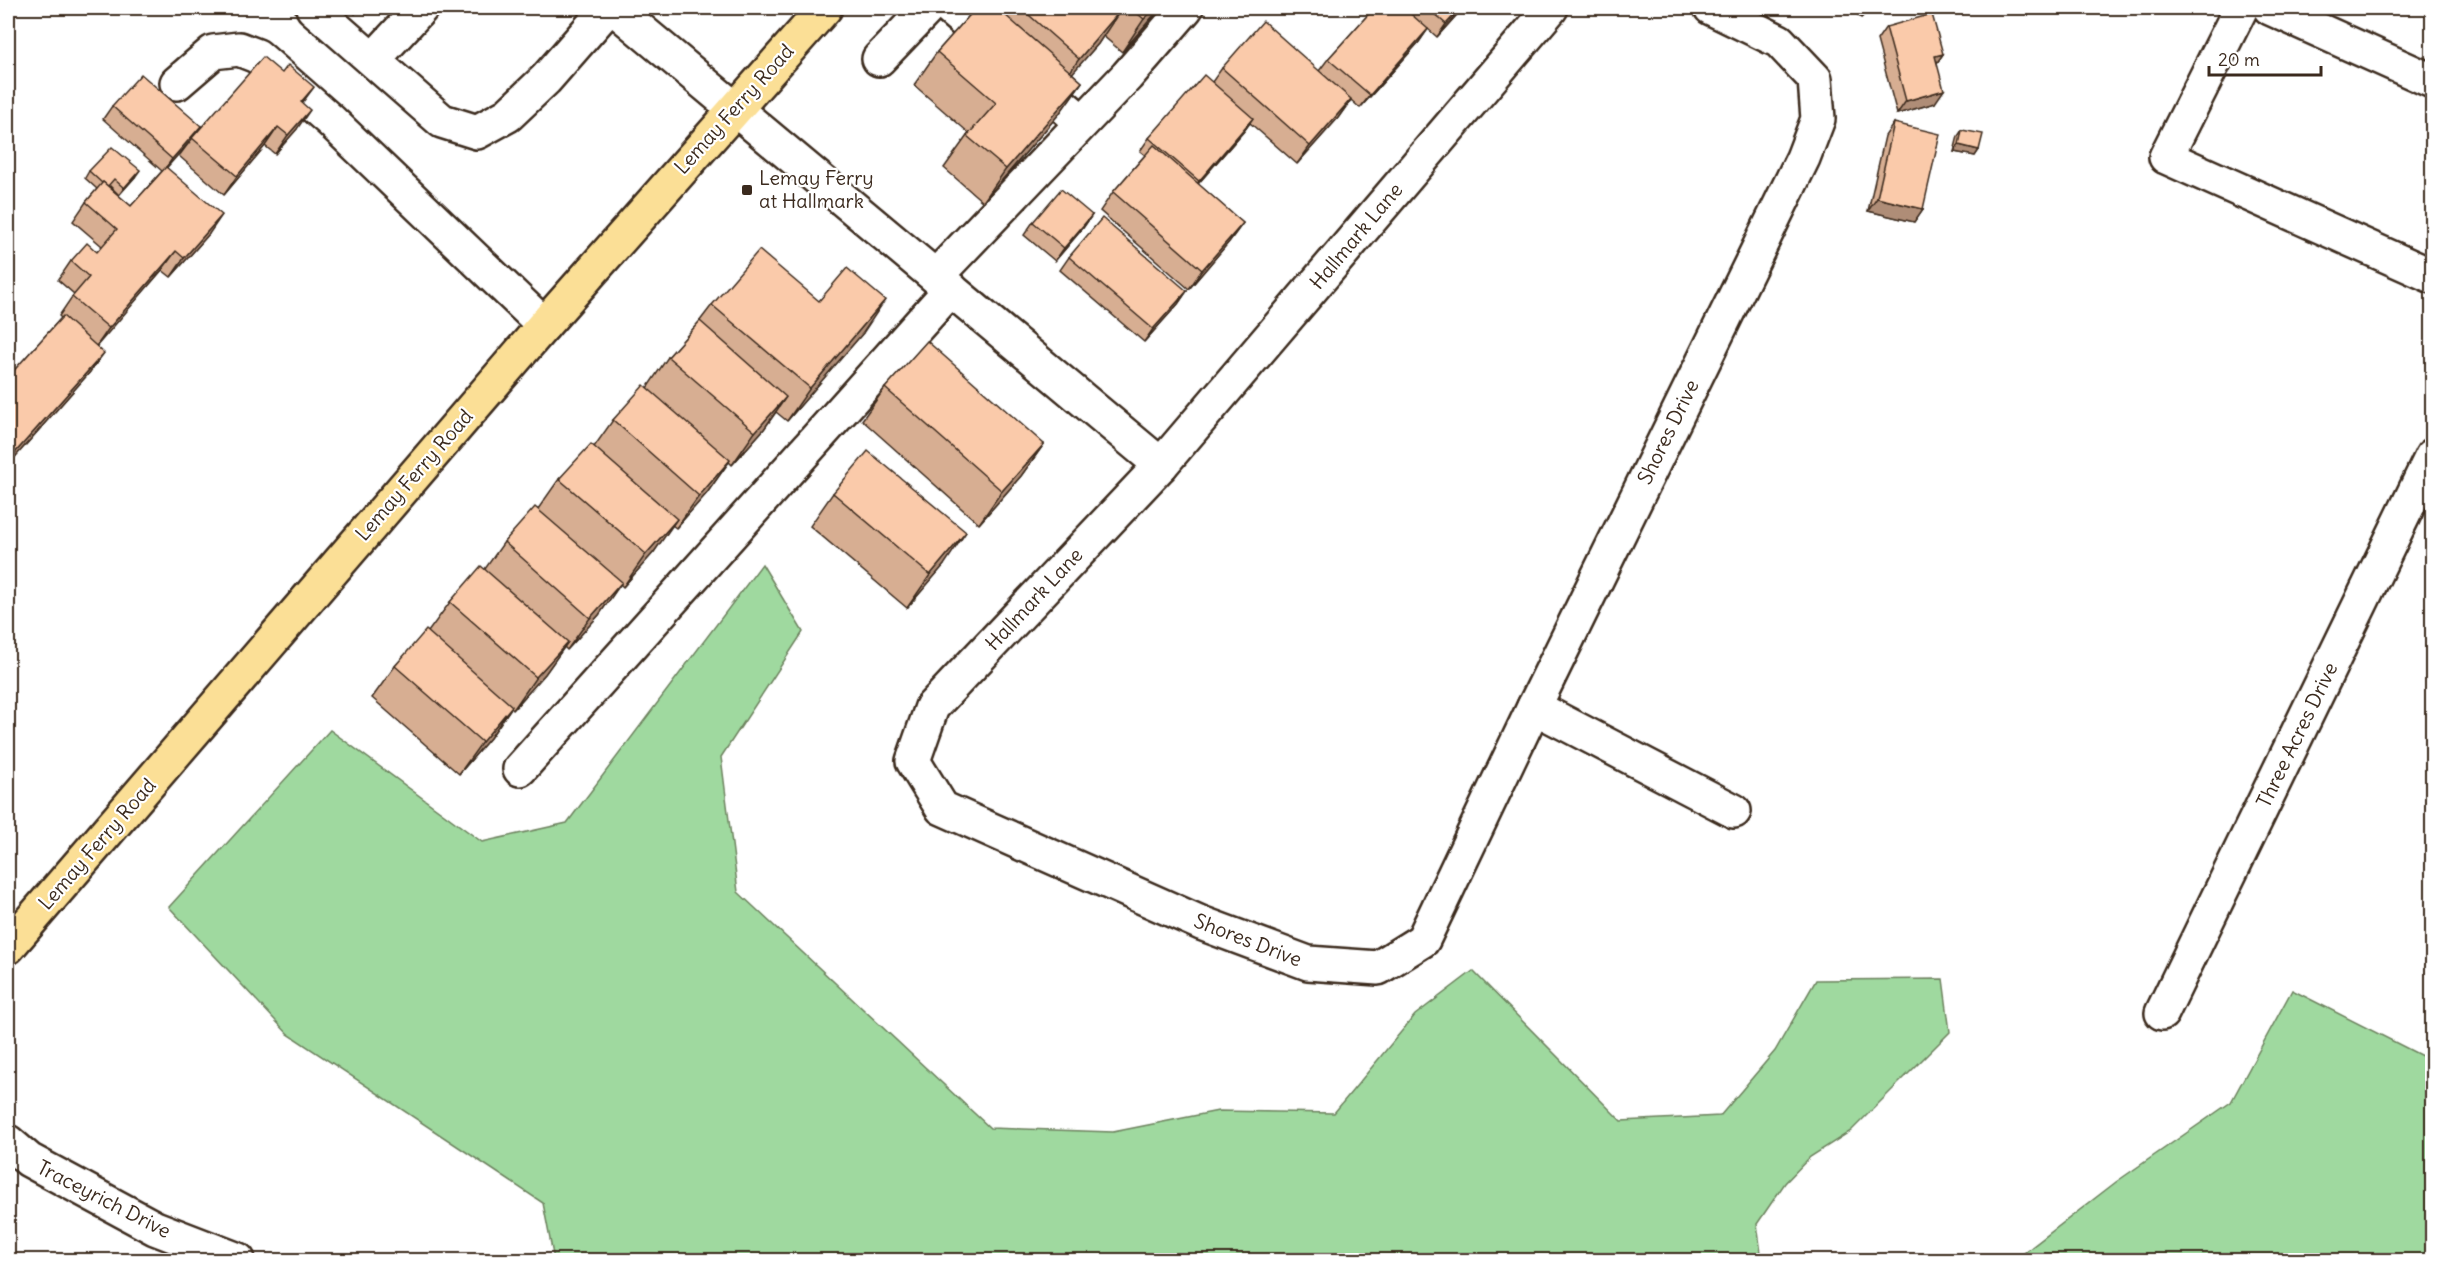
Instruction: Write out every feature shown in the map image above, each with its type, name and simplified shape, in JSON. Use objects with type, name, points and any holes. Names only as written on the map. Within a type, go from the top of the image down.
[{"type":"main road","name":"Lemay Ferry Road","points":[[8,947],[544,325],[825,8]]},
{"type":"street","points":[[313,8],[442,121],[477,132],[508,115],[546,79],[608,8]]},
{"type":"street","points":[[373,60],[421,8]]},
{"type":"street","points":[[614,8],[1161,465]]},
{"type":"street","points":[[879,59],[928,8]]},
{"type":"street","points":[[949,8],[1082,122]]},
{"type":"street","points":[[520,769],[1082,122],[1127,76],[1186,8]]},
{"type":"street","name":"Hallmark Lane","points":[[932,707],[1161,465],[1551,8]]},
{"type":"street","name":"Shores Drive","points":[[932,707],[913,761],[942,808],[1201,923],[1308,963],[1378,968],[1423,940],[1534,707],[1803,158],[1818,119],[1815,80],[1779,41],[1711,8]]},
{"type":"street","points":[[2241,8],[2166,157],[2433,276]]},
{"type":"street","points":[[2270,8],[2433,81]]},
{"type":"street","points":[[177,83],[213,52],[238,49],[257,56],[331,121],[544,325]]},
{"type":"street","name":"Three Acres Drive","points":[[2162,1013],[2433,456]]},
{"type":"street","points":[[1534,707],[1734,811]]},
{"type":"street","name":"Traceyrich Drive","points":[[8,1142],[29,1160],[155,1228],[238,1260]]},
{"type":"green space","points":[[762,564],[803,632],[721,757],[738,892],[990,1128],[1113,1132],[1218,1111],[1334,1113],[1415,1015],[1473,971],[1621,1121],[1720,1116],[1775,1051],[1816,980],[1943,979],[1950,1032],[1851,1131],[1810,1157],[1785,1183],[1757,1224],[1762,1260],[554,1260],[543,1203],[288,1034],[169,907],[330,730],[482,842],[567,823]]},
{"type":"green space","points":[[2292,990],[2426,1058],[2432,1051],[2432,1260],[2015,1260],[2116,1182],[2231,1102]]},
{"type":"building","points":[[976,8],[997,8],[1082,82],[1006,169],[967,136],[996,103],[937,52]]},
{"type":"building","points":[[1021,8],[1116,8],[1120,11],[1079,59]]},
{"type":"building","points":[[1131,8],[1155,8],[1144,19]]},
{"type":"building","points":[[1374,8],[1404,8],[1428,29],[1370,95],[1328,59]]},
{"type":"building","points":[[1427,8],[1461,8],[1446,24]]},
{"type":"building","points":[[1932,14],[1943,54],[1935,56],[1944,90],[1906,101],[1886,27]]},
{"type":"building","points":[[1263,21],[1351,99],[1310,146],[1222,68]]},
{"type":"building","points":[[263,57],[282,73],[288,65],[314,87],[301,102],[310,110],[288,135],[278,127],[237,176],[192,138]]},
{"type":"building","points":[[141,74],[201,126],[172,159],[112,106]]},
{"type":"building","points":[[1204,75],[1253,118],[1199,181],[1149,138]]},
{"type":"building","points":[[1894,123],[1940,134],[1923,209],[1877,198]]},
{"type":"building","points":[[1962,130],[1983,134],[1979,150],[1959,145]]},
{"type":"building","points":[[1154,145],[1243,223],[1202,270],[1113,192]]},
{"type":"building","points":[[112,147],[140,170],[124,188],[114,179],[108,186],[89,171]]},
{"type":"building","points":[[166,167],[222,215],[184,258],[176,251],[109,328],[72,297],[89,277],[71,261],[87,243],[97,252],[117,229],[86,202],[103,182],[131,206]]},
{"type":"building","points":[[1061,189],[1092,215],[1064,248],[1033,222]]},
{"type":"building","points":[[1102,218],[1187,291],[1153,329],[1069,257]]},
{"type":"building","points":[[759,250],[819,301],[847,268],[885,300],[810,388],[712,305]]},
{"type":"building","points":[[63,316],[104,353],[12,456],[8,452],[8,377]]},
{"type":"building","points":[[700,321],[786,397],[755,432],[668,357]]},
{"type":"building","points":[[927,341],[1044,444],[1002,491],[885,388]]},
{"type":"building","points":[[644,385],[730,460],[699,496],[613,420]]},
{"type":"building","points":[[591,444],[677,519],[646,554],[559,479]]},
{"type":"building","points":[[868,451],[966,532],[930,575],[833,493]]},
{"type":"building","points":[[535,507],[622,582],[590,618],[504,542]]},
{"type":"building","points":[[481,566],[568,642],[536,677],[450,602]]},
{"type":"building","points":[[426,630],[512,706],[482,742],[395,666]]},
{"type":"place","name":"Lemay Ferry at Hallmark","points":[[747,190]]}]
